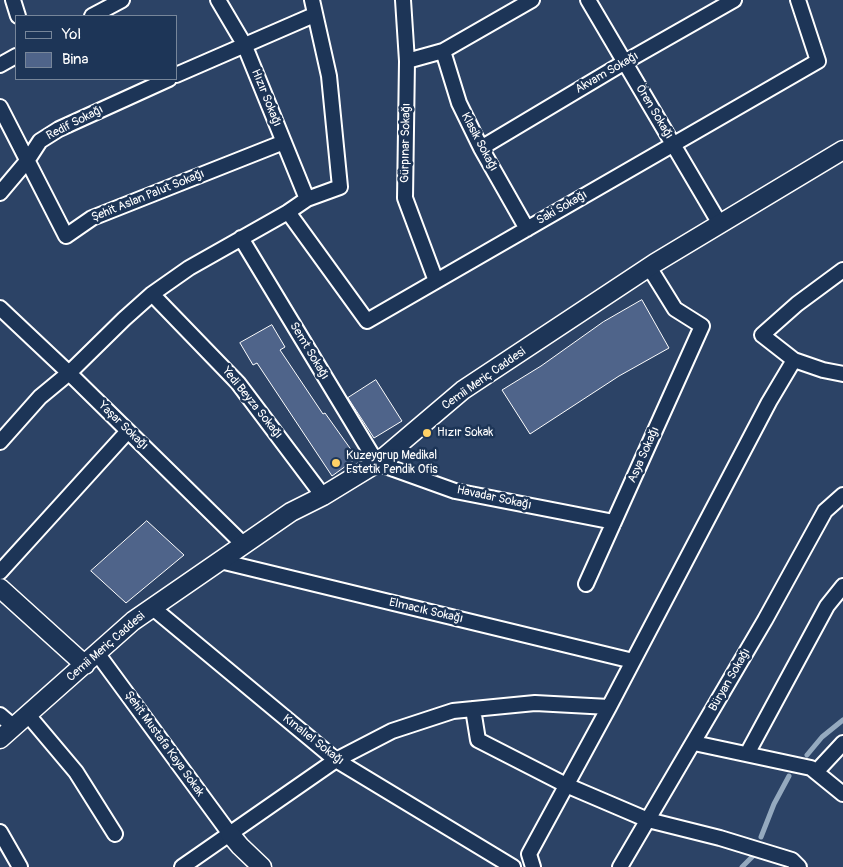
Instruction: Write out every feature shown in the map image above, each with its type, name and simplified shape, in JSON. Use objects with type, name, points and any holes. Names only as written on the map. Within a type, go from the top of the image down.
[{"type":"street","points":[[14,0],[18,15]]},
{"type":"street","points":[[94,15],[122,0]]},
{"type":"street","name":"Hızır Sokağı","points":[[218,0],[244,44],[307,199]]},
{"type":"street","points":[[0,442],[40,396],[69,373],[152,294],[189,268],[288,212],[307,199],[340,187],[329,76],[312,0]]},
{"type":"street","name":"Gürpınar Sokağı","points":[[403,0],[407,61],[405,198],[436,281]]},
{"type":"street","points":[[407,61],[443,51],[532,0]]},
{"type":"street","name":"Ören Sokağı","points":[[588,0],[720,224]]},
{"type":"street","name":"Akvam Sokağı","points":[[481,148],[625,62],[734,0]]},
{"type":"street","name":"Saki Sokağı","points":[[288,212],[366,321],[818,61],[798,0]]},
{"type":"street","points":[[178,74],[314,15]]},
{"type":"street","name":"Klasik Sokağı","points":[[443,51],[459,104],[481,148],[527,228]]},
{"type":"street","points":[[0,65],[15,57]]},
{"type":"street","name":"Redif Sokağı","points":[[0,193],[27,161],[40,141],[59,129],[167,80]]},
{"type":"street","name":"Şehit Aslan Palut Sokağı","points":[[0,107],[66,236],[92,218],[284,142]]},
{"type":"street","name":"Cemii Meriç Caddesi","points":[[0,739],[133,621],[291,512],[323,496],[377,463],[463,390],[649,267],[843,150]]},
{"type":"street","name":"Semt Sokağı","points":[[242,238],[377,463]]},
{"type":"street","name":"Asya Sokağı","points":[[586,584],[702,326],[675,310],[649,267]]},
{"type":"street","points":[[843,270],[797,304],[762,335],[794,360],[823,370],[843,374]]},
{"type":"street","name":"Yedi Beyza Sokağı","points":[[152,294],[238,383],[323,496]]},
{"type":"street","name":"Yaşar Sokağı","points":[[3,317],[69,373],[244,545]]},
{"type":"street","points":[[533,867],[529,854],[794,360]]},
{"type":"street","points":[[0,572],[128,431]]},
{"type":"street","name":"Havadar Sokağı","points":[[377,463],[455,491],[614,522]]},
{"type":"street","name":"Büryan Sokağı","points":[[620,867],[765,620],[825,511],[839,504]]},
{"type":"street","name":"Elmacık Sokağı","points":[[220,561],[633,660]]},
{"type":"street","points":[[747,754],[827,606],[843,586]]},
{"type":"street","points":[[0,588],[91,659]]},
{"type":"street","name":"Kınalıel Sokağı","points":[[153,608],[336,760],[513,867]]},
{"type":"street","name":"Şehit Mustafa Kaya Sokak","points":[[91,659],[230,834]]},
{"type":"street","points":[[182,867],[336,760],[392,730],[453,711],[535,703],[609,707]]},
{"type":"street","points":[[473,709],[478,740],[566,785],[648,820],[720,838],[792,860],[800,867]]},
{"type":"street","points":[[0,715],[14,727]]},
{"type":"street","points":[[28,715],[76,772],[115,834]]},
{"type":"street","points":[[694,743],[811,768],[843,794]]},
{"type":"street","points":[[816,772],[843,744]]},
{"type":"street","points":[[0,832],[20,867]]},
{"type":"street","points":[[230,834],[262,867]]},
{"type":"building","points":[[642,300],[669,348],[619,376],[530,434],[502,390],[541,366],[603,322]]},
{"type":"building","points":[[272,325],[285,347],[280,350],[323,414],[325,413],[357,458],[332,476],[257,363],[253,365],[240,343]]},
{"type":"building","points":[[376,380],[402,421],[374,438],[348,398]]},
{"type":"building","points":[[147,521],[184,555],[126,603],[91,571]]},
{"type":"waterway","points":[[807,755],[822,737],[843,720]]},
{"type":"waterway","points":[[761,837],[774,804],[789,776]]},
{"type":"waterway","points":[[742,867],[753,856]]},
{"type":"place","name":"Hızır Sokak","points":[[427,433]]},
{"type":"place","name":"Kuzeygrup Medikal Estetik Pendik Ofis","points":[[336,463]]}]
